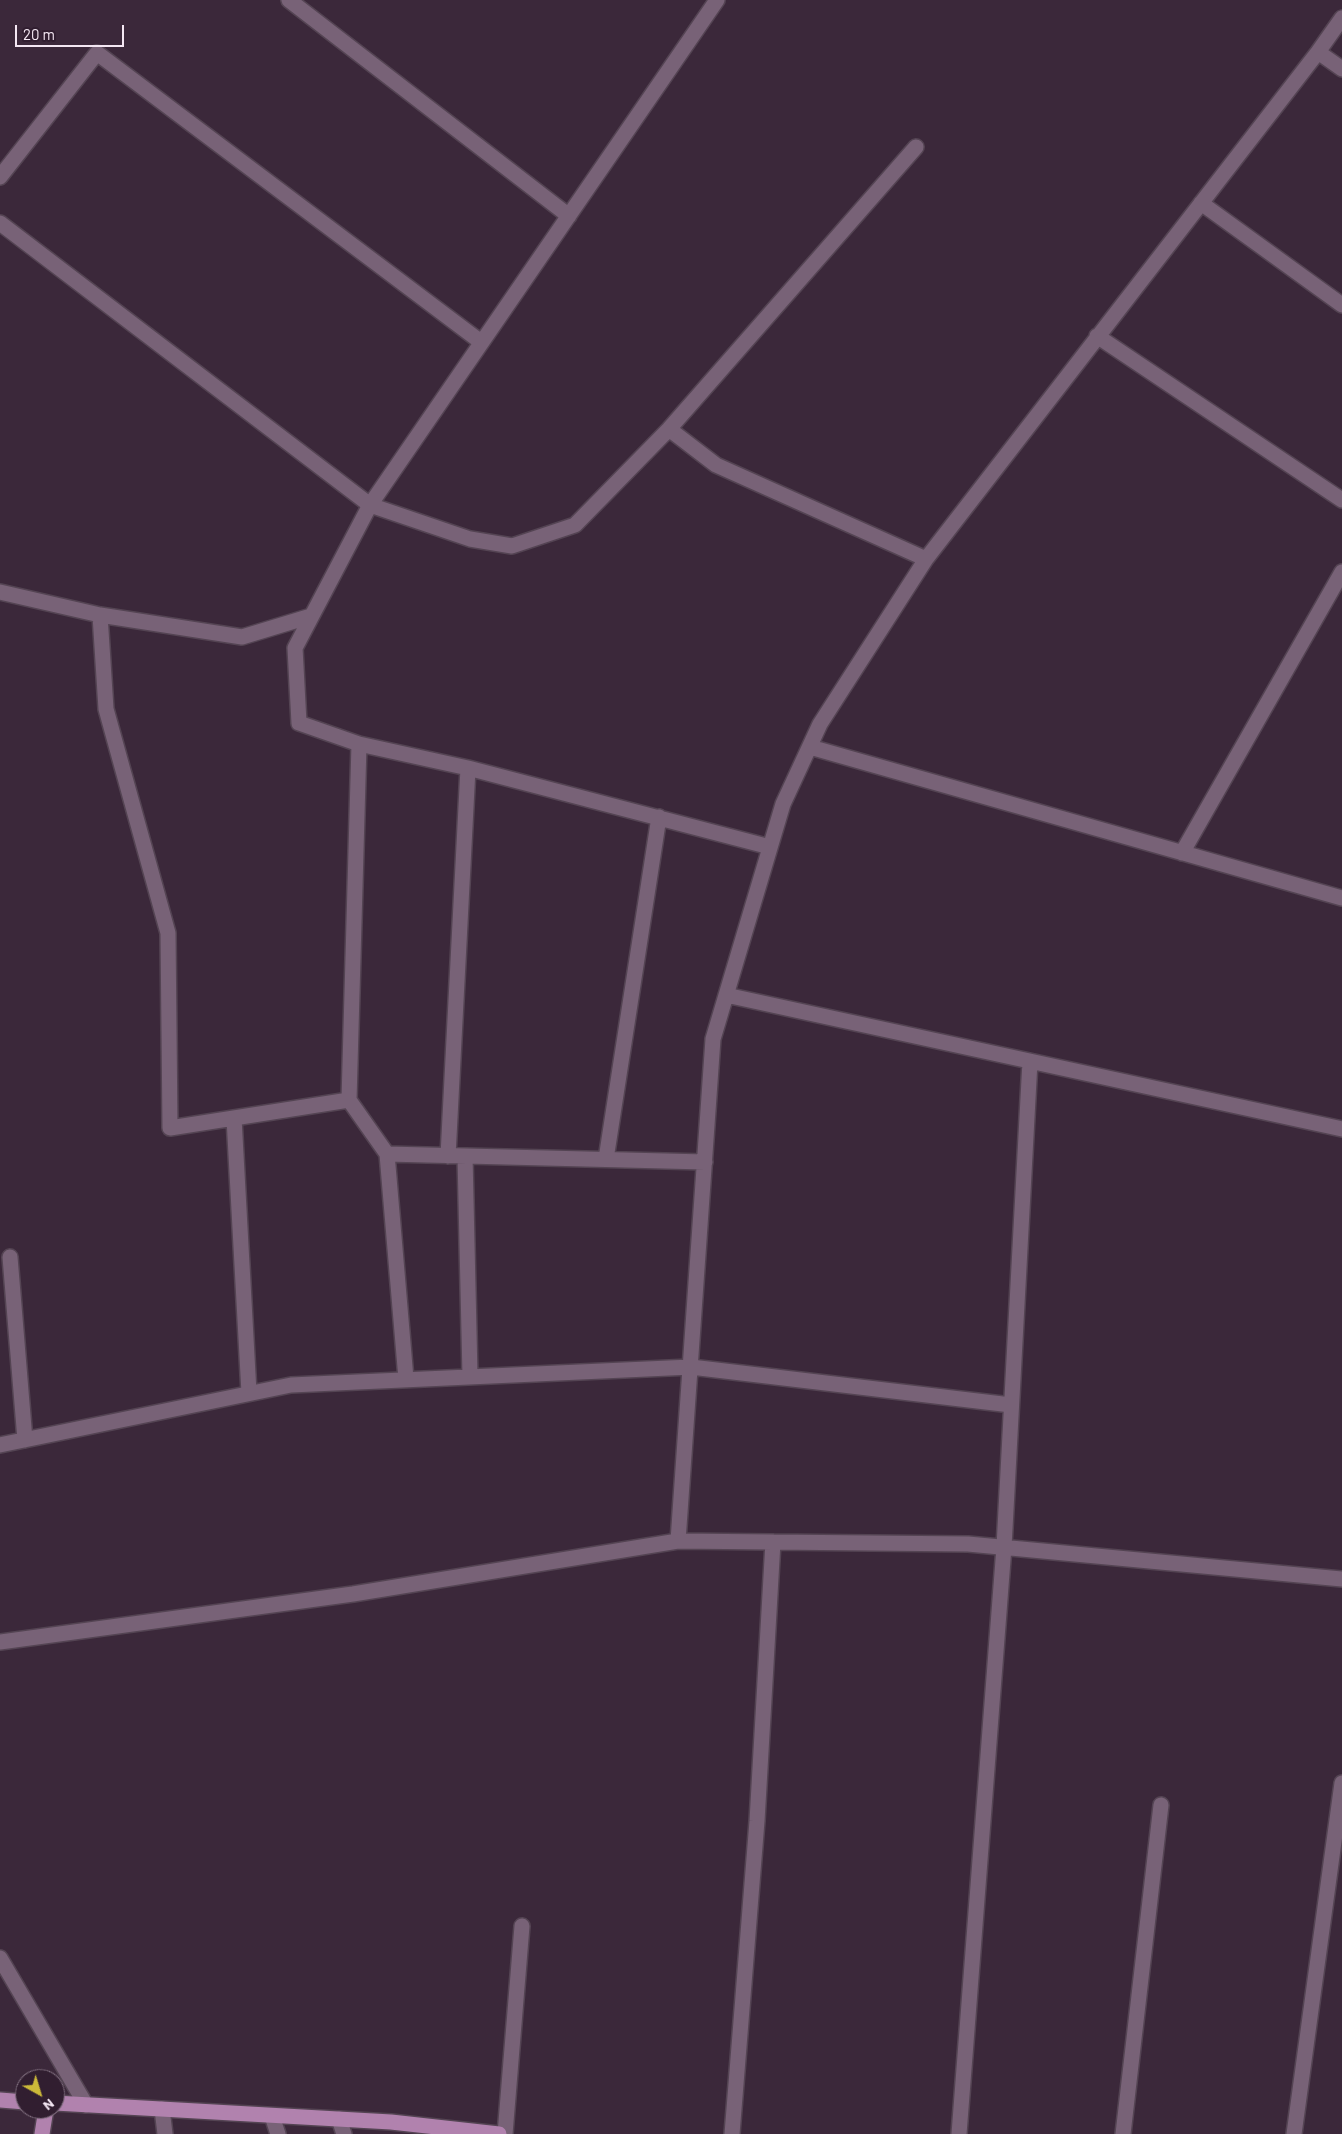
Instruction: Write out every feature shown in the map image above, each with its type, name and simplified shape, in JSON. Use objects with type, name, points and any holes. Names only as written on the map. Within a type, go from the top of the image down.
[{"type":"main road","points":[[0,2100],[15,2101]]},
{"type":"main road","points":[[65,2104],[391,2122],[499,2134]]},
{"type":"main road","points":[[42,2134],[44,2119]]},
{"type":"street","points":[[289,0],[569,216]]},
{"type":"street","points":[[717,0],[370,505],[295,648],[299,723],[359,744],[468,768],[770,847]]},
{"type":"street","points":[[678,1541],[713,1039],[783,804],[820,724],[926,559],[1318,52],[1342,18]]},
{"type":"street","points":[[1318,52],[1342,69]]},
{"type":"street","points":[[0,177],[97,53],[481,342]]},
{"type":"street","points":[[0,224],[370,505],[470,539],[512,546],[574,525],[669,429],[916,147]]},
{"type":"street","points":[[1201,203],[1342,306]]},
{"type":"street","points":[[1097,336],[1342,500]]},
{"type":"street","points":[[669,429],[716,465],[926,559]]},
{"type":"street","points":[[1182,853],[1342,572]]},
{"type":"street","points":[[0,592],[100,614],[242,637],[311,616]]},
{"type":"street","points":[[100,614],[106,709],[168,933],[170,1128],[349,1100]]},
{"type":"street","points":[[359,744],[349,1100],[387,1154],[406,1380]]},
{"type":"street","points":[[810,747],[1342,898]]},
{"type":"street","points":[[448,1156],[468,768]]},
{"type":"street","points":[[606,1159],[659,817]]},
{"type":"street","points":[[726,995],[1342,1129]]},
{"type":"street","points":[[959,2134],[1004,1547],[1030,1061]]},
{"type":"street","points":[[234,1118],[249,1393]]},
{"type":"street","points":[[387,1154],[705,1162]]},
{"type":"street","points":[[465,1156],[470,1376]]},
{"type":"street","points":[[10,1257],[25,1440]]},
{"type":"street","points":[[0,1445],[291,1385],[691,1367],[1011,1405]]},
{"type":"street","points":[[0,1642],[353,1594],[678,1541],[968,1544],[1342,1579]]},
{"type":"street","points":[[732,2134],[757,1821],[774,1542]]},
{"type":"street","points":[[1294,2134],[1342,1783]]},
{"type":"street","points":[[1123,2134],[1161,1805]]},
{"type":"street","points":[[505,2134],[522,1926]]},
{"type":"street","points":[[0,1958],[86,2105]]},
{"type":"street","points":[[162,2109],[165,2134]]},
{"type":"street","points":[[272,2116],[278,2134]]},
{"type":"street","points":[[339,2119],[344,2134]]}]
